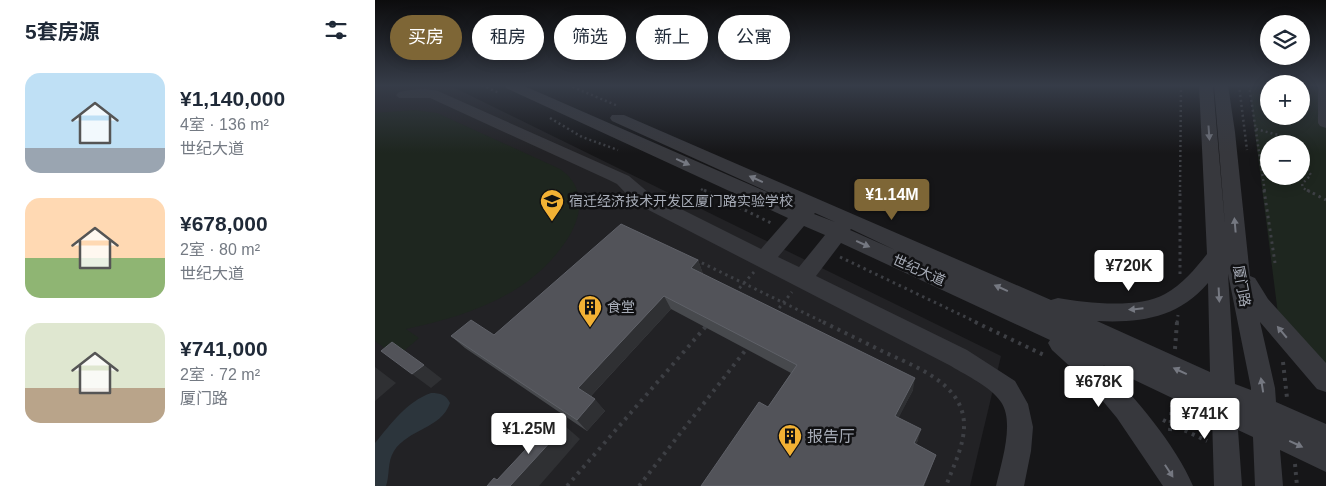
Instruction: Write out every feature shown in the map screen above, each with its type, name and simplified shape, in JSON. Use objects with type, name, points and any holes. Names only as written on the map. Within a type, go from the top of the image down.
[{"type":"street","points":[[463,108],[623,180],[642,198],[959,358],[1009,393],[1015,405],[1019,420],[1019,441],[1010,486]]},
{"type":"street","name":"世纪大道","points":[[549,108],[800,217],[842,226],[1033,312],[1264,420],[1326,458]]},
{"type":"street","name":"世纪大道","points":[[587,108],[800,217]]},
{"type":"street","name":"厦门路","points":[[1207,108],[1228,486]]},
{"type":"street","name":"厦门路","points":[[1224,108],[1238,270],[1263,388],[1268,478]]},
{"type":"street","points":[[1326,108],[1326,123]]},
{"type":"street","points":[[764,260],[800,217]]},
{"type":"street","points":[[802,279],[842,226]]},
{"type":"street","points":[[1033,312],[1079,311],[1107,313],[1149,308],[1171,302],[1191,287],[1217,256]]},
{"type":"street","points":[[1238,270],[1260,306],[1326,381]]},
{"type":"street","points":[[1033,312],[1082,360],[1125,407],[1179,486]]},
{"type":"street","name":"世纪大道","points":[[1264,420],[1326,438]]},
{"type":"path","points":[[1253,108],[1275,263]]},
{"type":"path","points":[[546,115],[567,130],[602,146],[620,151]]},
{"type":"path","points":[[1256,129],[1280,135]]},
{"type":"path","points":[[1302,185],[1303,188],[1326,200]]},
{"type":"path","points":[[699,188],[800,217]]},
{"type":"path","points":[[824,249],[1049,358]]},
{"type":"path","points":[[691,258],[929,374],[951,391],[958,400],[964,415],[965,433],[946,486]]},
{"type":"path","points":[[731,298],[764,260]]},
{"type":"path","points":[[771,318],[802,279]]},
{"type":"path","points":[[567,486],[711,320]]},
{"type":"path","points":[[639,486],[753,341]]},
{"type":"path","points":[[1161,420],[1227,451]]},
{"type":"path","points":[[1268,478],[1295,486]]},
{"type":"shaded area","name":"宿迁经济技术开发区厦门路实验学校","points":[[375,108],[495,108],[1001,356],[970,486],[375,486]]},
{"type":"shaded area","points":[[1252,108],[1260,108],[1260,125],[1310,125],[1310,108],[1326,108],[1326,370],[1278,314],[1262,185],[1310,185],[1310,135],[1260,135],[1260,172]]},
{"type":"shaded area","points":[[415,110],[437,113],[560,169],[566,173],[577,189],[579,208],[575,224],[567,240],[546,265],[530,280],[492,302],[471,311],[406,329],[419,338],[397,357],[375,341],[375,113]]},
{"type":"shaded area","points":[[431,393],[440,394],[447,398],[450,403],[446,412],[432,424],[400,444],[390,460],[386,486],[375,486],[375,443],[393,421],[407,408]]},
{"type":"building","points":[[621,224],[698,260],[691,268],[915,378],[895,416],[921,429],[914,443],[936,455],[923,486],[701,486],[759,402],[768,407],[797,365],[664,296],[578,388],[595,399],[577,420],[451,336],[471,320],[494,335]]},
{"type":"building","points":[[392,342],[424,365],[412,374],[381,351]]},
{"type":"building","points":[[556,417],[565,426],[510,486],[487,486],[494,478],[497,480]]},
{"type":"place","name":"宿迁经济技术开发区厦门路实验学校","points":[[552,222]]},
{"type":"place","name":"食堂","points":[[590,328]]},
{"type":"place","name":"报告厅","points":[[790,457]]}]
